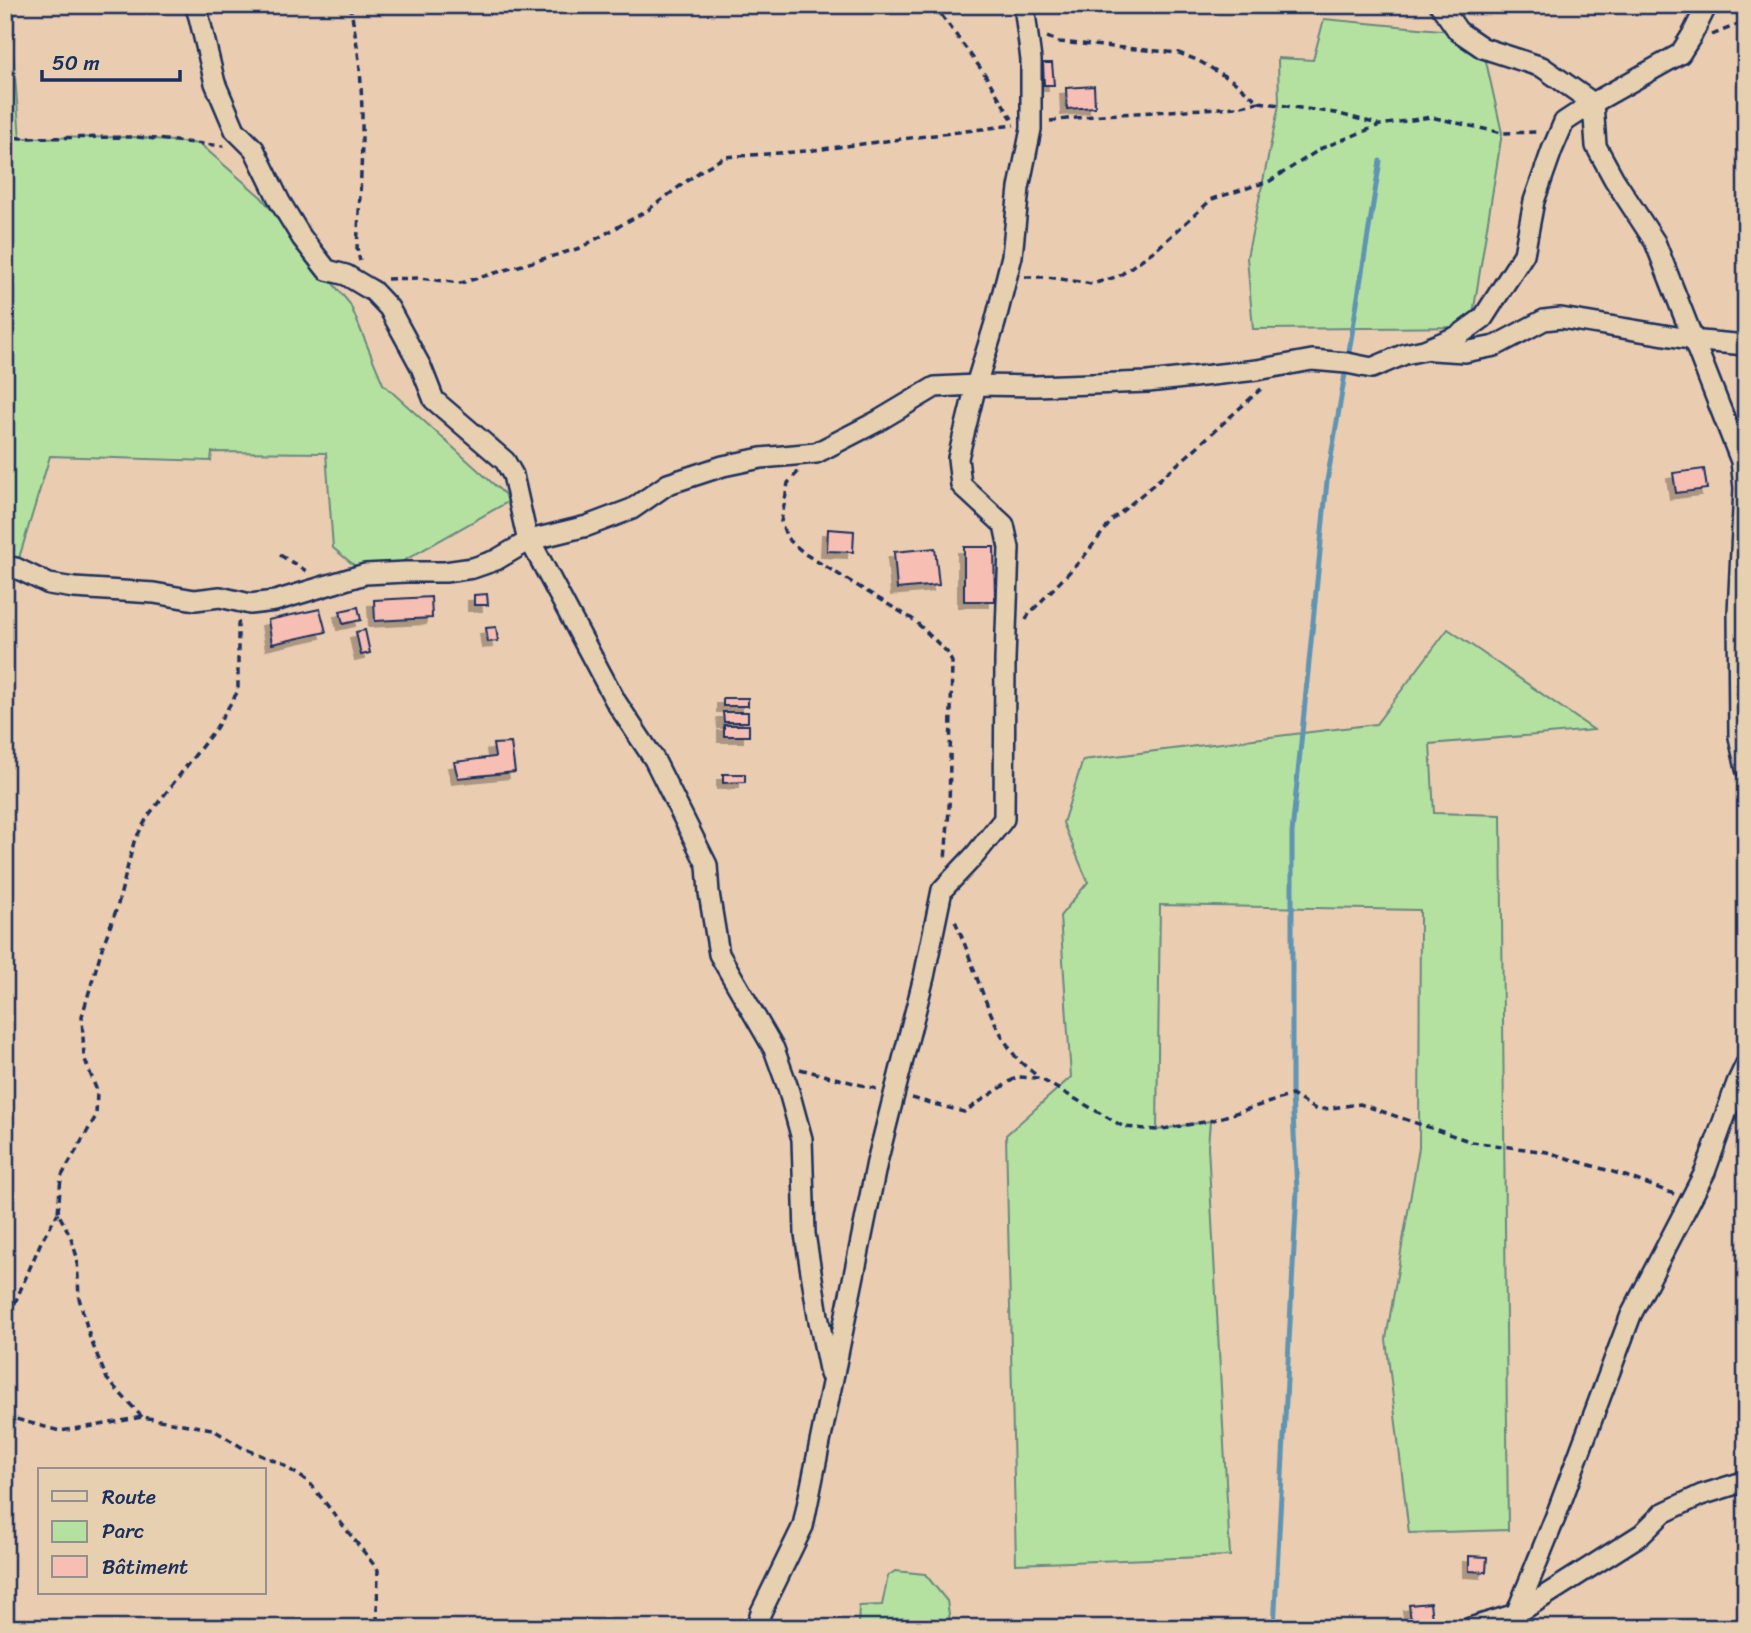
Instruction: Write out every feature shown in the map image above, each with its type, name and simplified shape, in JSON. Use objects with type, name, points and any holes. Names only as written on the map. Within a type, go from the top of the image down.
[{"type":"street","points":[[195,5],[215,83],[235,130],[254,149],[280,202],[302,238],[327,270],[346,275],[373,291],[388,308],[421,367],[434,400],[505,461],[513,475],[526,533],[616,702],[654,759],[707,866],[719,954],[774,1049],[802,1139],[805,1234],[832,1383]]},
{"type":"street","points":[[756,1628],[761,1612],[803,1526],[877,1162],[924,976],[942,890],[1004,819],[1009,548],[1004,525],[961,485],[958,458],[1012,256],[1031,60],[1024,5]]},
{"type":"street","points":[[1440,5],[1458,32],[1483,48],[1542,67],[1593,103]]},
{"type":"street","points":[[5,566],[16,568],[49,584],[74,588],[154,593],[195,600],[220,597],[250,604],[275,601],[365,574],[445,572],[473,568],[496,560],[530,540],[587,526],[632,509],[668,484],[723,466],[761,458],[816,453],[935,387],[1148,382],[1287,366],[1312,360],[1372,368],[1458,336],[1483,318],[1524,254],[1534,201],[1564,122],[1680,54],[1707,5]]},
{"type":"street","points":[[1593,103],[1596,146],[1655,242],[1741,461],[1744,488],[1738,627],[1740,737],[1746,769]]},
{"type":"street","points":[[1424,350],[1465,352],[1495,346],[1544,320],[1561,318],[1694,340],[1746,345]]},
{"type":"street","points":[[1511,1621],[1560,1506],[1631,1315],[1705,1172],[1746,1064]]},
{"type":"street","points":[[1470,1628],[1511,1621],[1642,1534],[1663,1513],[1700,1495],[1746,1481]]},
{"type":"path","points":[[351,5],[361,84],[362,153],[356,248],[366,287],[381,279],[418,278],[461,283],[580,248],[648,210],[703,169],[725,157],[806,151],[1102,115],[1237,107],[1259,102],[1335,113],[1380,125]]},
{"type":"path","points":[[934,5],[1023,124]]},
{"type":"path","points":[[1027,27],[1059,42],[1179,53],[1199,61],[1233,81],[1259,102]]},
{"type":"path","points":[[1006,277],[1048,277],[1092,284],[1119,276],[1159,247],[1212,199],[1270,181],[1322,148],[1380,125],[1432,117],[1502,133],[1537,133],[1564,122]]},
{"type":"path","points":[[5,136],[136,137],[254,149]]},
{"type":"path","points":[[1023,625],[1029,614],[1082,559],[1113,519],[1287,366]]},
{"type":"path","points":[[816,453],[788,483],[781,522],[787,538],[805,554],[914,620],[947,652],[952,662],[949,810],[942,890],[993,1020],[1014,1055],[1039,1077],[1124,1127],[1157,1130],[1210,1121],[1292,1095],[1317,1110],[1360,1104],[1472,1142],[1547,1152],[1623,1175],[1690,1200]]},
{"type":"path","points":[[280,555],[325,586]]},
{"type":"path","points":[[5,1326],[41,1242],[58,1213],[61,1177],[96,1116],[97,1091],[84,1057],[82,1016],[117,908],[134,842],[148,817],[216,728],[237,691],[237,625],[242,612],[250,604]]},
{"type":"path","points":[[778,1061],[964,1112],[1017,1077],[1039,1077]]},
{"type":"path","points":[[58,1213],[77,1257],[79,1298],[90,1338],[107,1378],[142,1417]]},
{"type":"path","points":[[5,1416],[60,1431],[142,1417],[212,1429],[243,1448],[280,1463],[309,1482],[378,1570],[377,1617],[383,1628]]},
{"type":"green space","points":[[5,5],[9,5],[20,138],[136,137],[200,144],[261,197],[350,304],[383,384],[511,500],[382,573],[365,574],[333,548],[326,453],[212,452],[211,461],[50,456],[16,568],[5,566]]},
{"type":"green space","points":[[1324,19],[1451,31],[1483,48],[1502,133],[1471,327],[1253,329],[1247,257],[1279,105],[1278,58],[1313,60]]},
{"type":"green space","points":[[1448,629],[1594,730],[1430,744],[1434,813],[1501,815],[1508,1530],[1409,1533],[1386,1339],[1419,1148],[1420,910],[1160,905],[1157,1130],[1210,1121],[1208,1146],[1230,1556],[1016,1564],[1006,1135],[1071,1077],[1060,916],[1088,882],[1063,823],[1083,760],[1376,724]]},
{"type":"green space","points":[[895,1571],[925,1574],[947,1601],[951,1628],[858,1628],[859,1606],[882,1605],[888,1576]]},
{"type":"building","points":[[1043,63],[1052,63],[1054,85],[1044,85]]},
{"type":"building","points":[[1094,86],[1095,107],[1067,109],[1066,88]]},
{"type":"building","points":[[1704,469],[1707,489],[1676,493],[1673,473]]},
{"type":"building","points":[[828,529],[854,531],[853,552],[827,551]]},
{"type":"building","points":[[964,547],[994,547],[995,601],[964,601]]},
{"type":"building","points":[[935,548],[939,585],[897,589],[894,552]]},
{"type":"building","points":[[487,594],[488,605],[474,605],[474,595]]},
{"type":"building","points":[[431,597],[432,618],[375,621],[374,600]]},
{"type":"building","points":[[358,607],[361,620],[343,624],[340,611]]},
{"type":"building","points":[[320,609],[326,632],[272,644],[268,620]]},
{"type":"building","points":[[496,627],[498,641],[488,642],[486,628]]},
{"type":"building","points":[[365,630],[370,653],[361,655],[356,632]]},
{"type":"building","points":[[723,698],[748,698],[748,706],[723,706]]},
{"type":"building","points":[[723,712],[748,712],[748,722],[724,722]]},
{"type":"building","points":[[724,725],[749,725],[749,736],[724,736]]},
{"type":"building","points":[[511,743],[515,772],[458,778],[454,762],[495,757],[493,744]]},
{"type":"building","points":[[723,774],[745,774],[745,782],[723,783]]},
{"type":"building","points":[[1469,1556],[1487,1557],[1486,1572],[1469,1571]]},
{"type":"building","points":[[1430,1603],[1432,1619],[1411,1621],[1409,1605]]},
{"type":"waterway","points":[[1348,358],[1380,161]]},
{"type":"waterway","points":[[1274,1628],[1297,1190],[1292,1095],[1292,833],[1327,481],[1346,368]]}]
